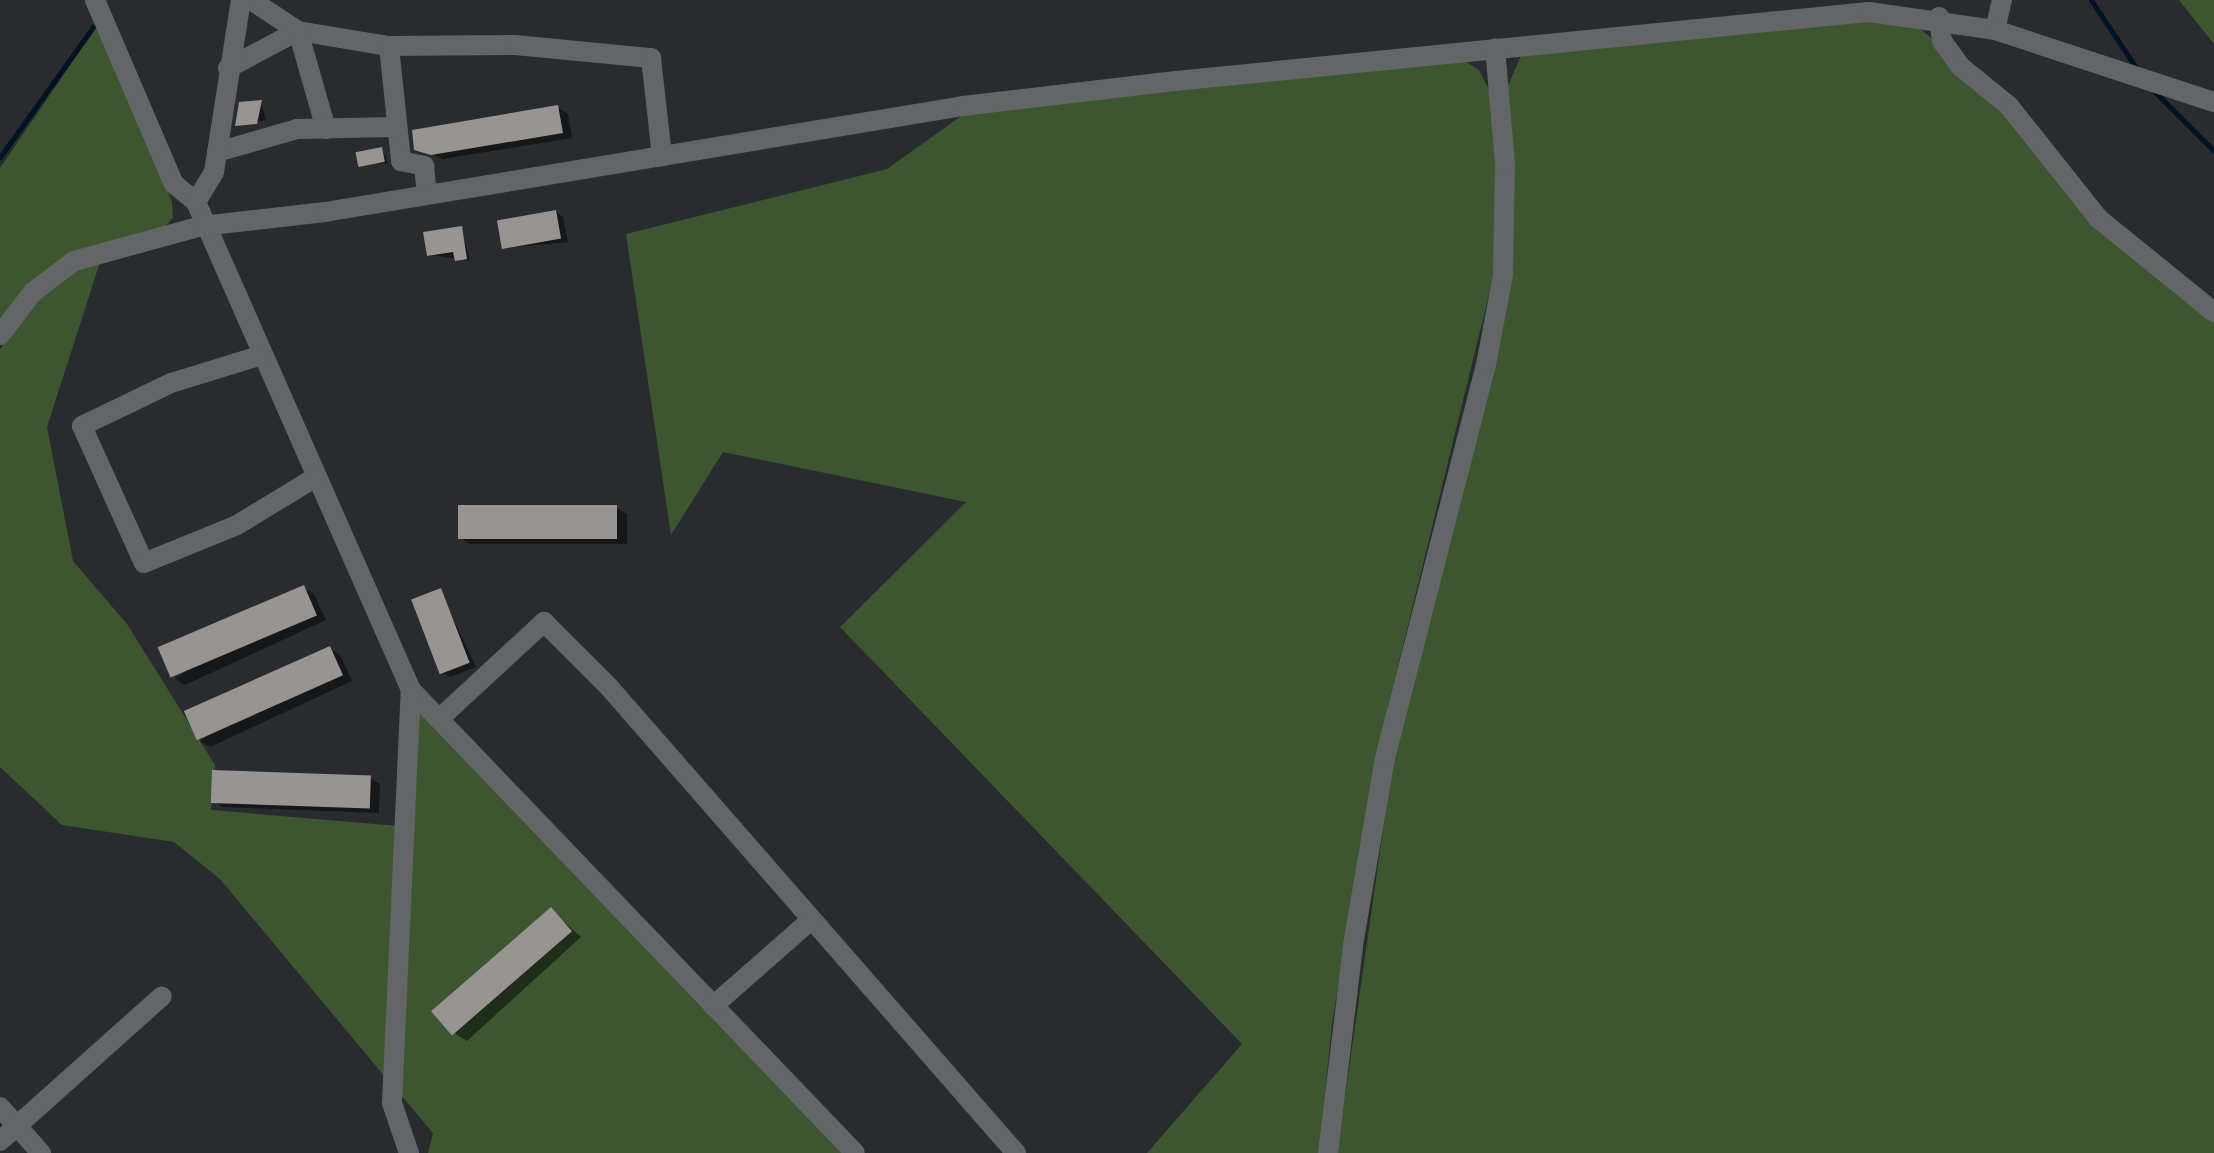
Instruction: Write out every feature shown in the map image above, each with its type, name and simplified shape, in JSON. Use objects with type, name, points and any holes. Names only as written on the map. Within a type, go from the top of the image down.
[{"type":"lane","points":[[95,0],[174,184],[196,202],[202,226],[411,690],[855,1153]]},
{"type":"lane","points":[[196,202],[209,184],[241,0]]},
{"type":"lane","points":[[251,0],[298,31],[389,46],[515,46],[651,58],[662,156]]},
{"type":"lane","points":[[1994,30],[2002,0]]},
{"type":"lane","points":[[0,335],[33,292],[74,261],[202,226],[428,194],[963,106],[1495,48],[1831,14],[1939,18],[1994,30],[2214,102]]},
{"type":"lane","points":[[1939,18],[1942,41],[1961,67],[2009,106],[2099,219],[2214,312]]},
{"type":"lane","points":[[228,68],[298,31]]},
{"type":"lane","points":[[298,31],[326,130]]},
{"type":"lane","points":[[389,46],[394,127],[401,161],[424,166],[428,194]]},
{"type":"lane","points":[[1328,1153],[1353,945],[1385,758],[1503,275],[1506,164],[1495,48]]},
{"type":"lane","points":[[216,152],[283,132],[394,127]]},
{"type":"lane","points":[[262,355],[172,382],[82,426],[144,563],[236,525],[316,476]]},
{"type":"lane","points":[[440,718],[544,622],[609,687],[1016,1153]]},
{"type":"lane","points":[[410,1153],[392,1103],[411,690]]},
{"type":"lane","points":[[713,1006],[811,920]]},
{"type":"lane","points":[[0,1141],[162,996]]},
{"type":"lane","points":[[0,1107],[42,1153]]},
{"type":"green space","points":[[2179,0],[2214,0],[2214,44]]},
{"type":"green space","points":[[1869,20],[1913,23],[1937,43],[2214,319],[2214,1153],[1337,1153],[1393,760],[1512,276],[1514,163],[1507,88],[1522,53]]},
{"type":"green space","points":[[99,23],[172,202],[173,218],[163,228],[83,249],[0,322],[0,168]]},
{"type":"green space","points":[[1463,60],[1479,70],[1489,90],[1497,164],[1494,274],[1376,756],[1332,1024],[1319,1153],[1147,1153],[1242,1044],[840,627],[966,502],[723,452],[671,535],[626,234],[887,169],[964,114]]},
{"type":"green space","points":[[101,259],[47,427],[73,561],[127,624],[215,765],[211,810],[398,826],[386,1078],[220,879],[174,842],[62,825],[0,767],[0,349],[27,309],[64,277]]},
{"type":"green space","points":[[418,707],[843,1153],[428,1153],[433,1133],[400,1094]]},
{"type":"building","points":[[262,100],[257,124],[235,126],[239,102]]},
{"type":"building","points":[[558,105],[563,133],[431,155],[414,150],[412,130]]},
{"type":"building","points":[[382,147],[385,162],[358,167],[355,152]]},
{"type":"building","points":[[556,210],[561,239],[502,249],[497,220]]},
{"type":"building","points":[[462,226],[467,259],[455,261],[453,252],[427,256],[423,232]]},
{"type":"building","points":[[458,505],[617,505],[617,539],[458,539]]},
{"type":"building","points":[[304,585],[317,615],[171,678],[158,647]]},
{"type":"building","points":[[441,588],[470,663],[440,674],[411,599]]},
{"type":"building","points":[[330,646],[343,675],[197,740],[184,711]]},
{"type":"building","points":[[212,770],[371,776],[370,809],[211,803]]},
{"type":"building","points":[[551,907],[572,931],[452,1035],[431,1011]]},
{"type":"waterway","points":[[2091,0],[2137,69]]},
{"type":"waterway","points":[[0,157],[93,27]]},
{"type":"waterway","points":[[2153,90],[2214,151]]}]
